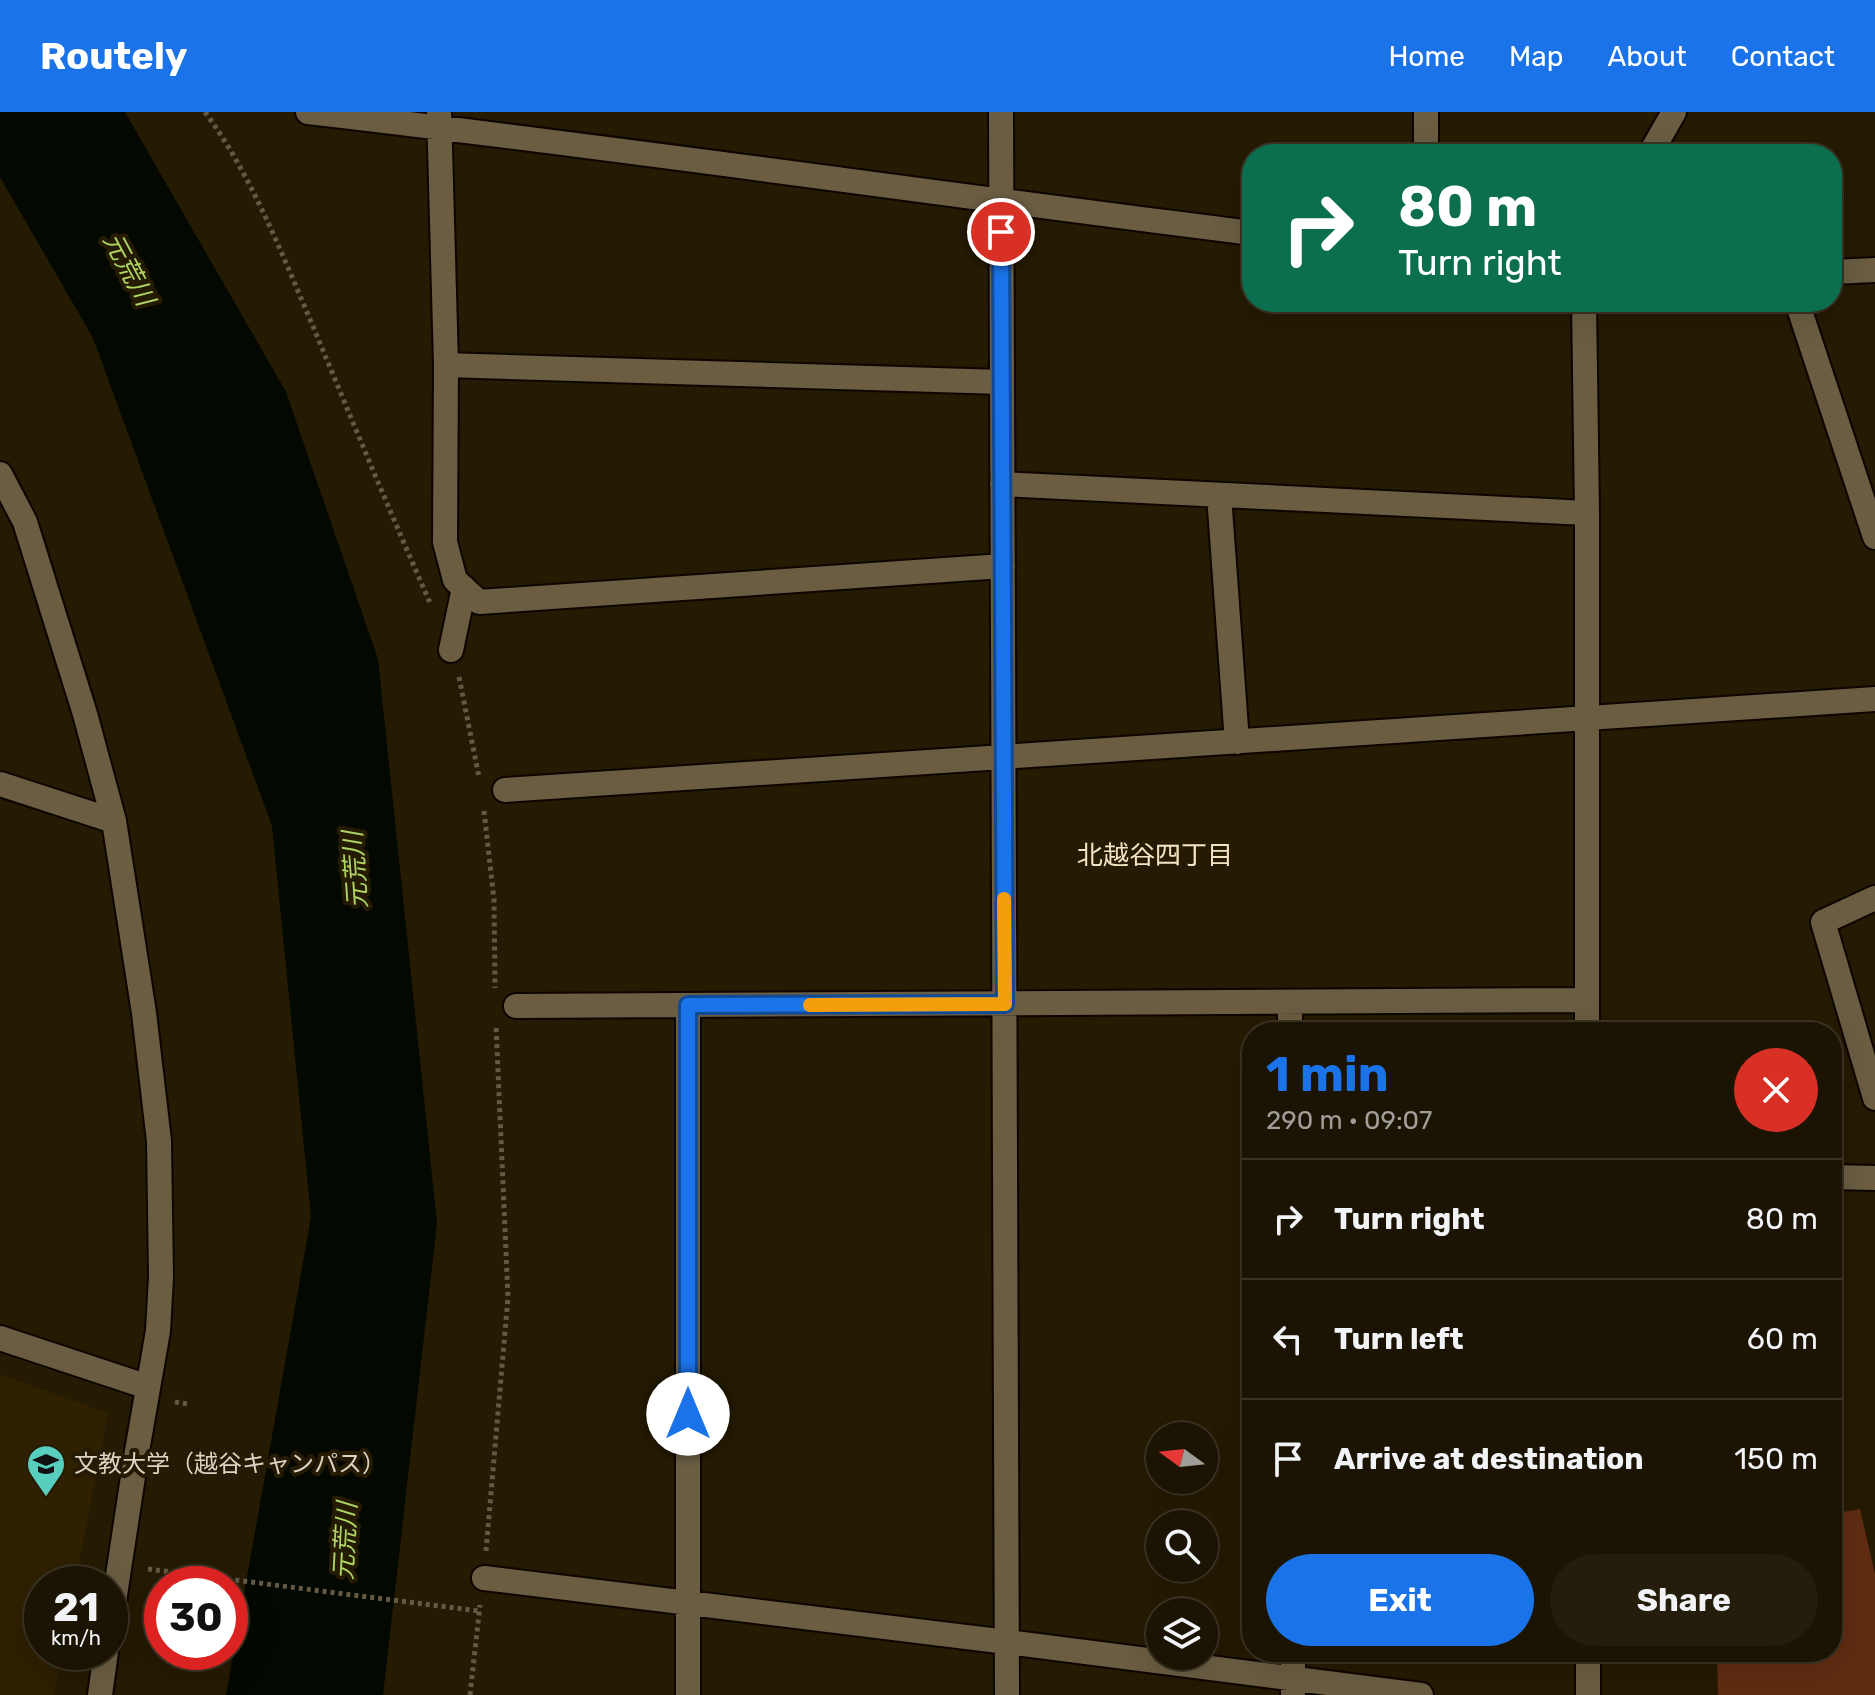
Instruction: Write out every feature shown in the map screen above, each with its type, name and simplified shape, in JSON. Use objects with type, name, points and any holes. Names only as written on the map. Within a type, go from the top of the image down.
[{"type":"street","points":[[308,112],[439,119],[1001,202],[1242,232]]},
{"type":"street","points":[[1001,112],[1007,1695]]},
{"type":"street","points":[[1426,112],[1426,144]]},
{"type":"street","points":[[1656,144],[1674,112]]},
{"type":"street","points":[[439,119],[446,365],[445,542],[458,591],[451,650]]},
{"type":"street","points":[[1842,272],[1875,270]]},
{"type":"street","points":[[1584,312],[1587,1022]]},
{"type":"street","points":[[1800,312],[1875,537]]},
{"type":"street","points":[[446,365],[1002,382]]},
{"type":"street","points":[[0,474],[25,522],[85,714],[114,821],[144,1013],[159,1141],[161,1277],[158,1331],[120,1566]]},
{"type":"street","points":[[1002,484],[1587,513]]},
{"type":"street","points":[[1219,495],[1237,742]]},
{"type":"street","points":[[458,591],[479,602],[1003,566]]},
{"type":"street","points":[[505,790],[1875,699]]},
{"type":"street","points":[[0,784],[114,821]]},
{"type":"street","points":[[1875,898],[1823,922],[1875,1098]]},
{"type":"street","points":[[516,1006],[1587,1000]]},
{"type":"street","points":[[1290,1002],[1290,1022]]},
{"type":"street","points":[[688,1005],[688,1695]]},
{"type":"street","points":[[1842,1177],[1875,1178]]},
{"type":"street","points":[[0,1338],[148,1387]]},
{"type":"street","points":[[484,1578],[1007,1642],[1293,1687],[1421,1695]]},
{"type":"street","points":[[1293,1662],[1293,1687]]},
{"type":"street","points":[[1588,1662],[1588,1695]]},
{"type":"street","points":[[100,1695],[103,1670]]},
{"type":"path","points":[[205,112],[218,129],[253,194],[288,268],[456,661],[480,779]]},
{"type":"path","points":[[484,809],[494,900],[495,992]]},
{"type":"path","points":[[470,1695],[484,1578],[508,1297],[496,1021]]},
{"type":"path","points":[[248,1582],[479,1611]]},
{"type":"shaded area","name":"文教大学（越谷キャンパス）","points":[[0,1374],[108,1413],[78,1566],[24,1566],[24,1670],[59,1670],[54,1695],[0,1695]]},
{"type":"shaded area","points":[[1860,1509],[1875,1574],[1875,1695],[1718,1695],[1717,1662],[1842,1662],[1842,1512]]},
{"type":"water","name":"元荒川","points":[[0,112],[125,112],[286,392],[378,659],[437,1223],[383,1695],[226,1695],[230,1670],[248,1670],[248,1571],[311,1217],[272,826],[93,338],[0,177]]},
{"type":"slow traffic","points":[[810,1005],[1005,1004],[1004,899]]},
{"type":"place","name":"文教大学（越谷キャンパス）","points":[[46,1498]]},
{"type":"district","name":"北越谷四丁目","points":[[1155,855]]},
{"type":"route","points":[[688,1414],[688,1005],[1005,1004],[1001,232]]}]
